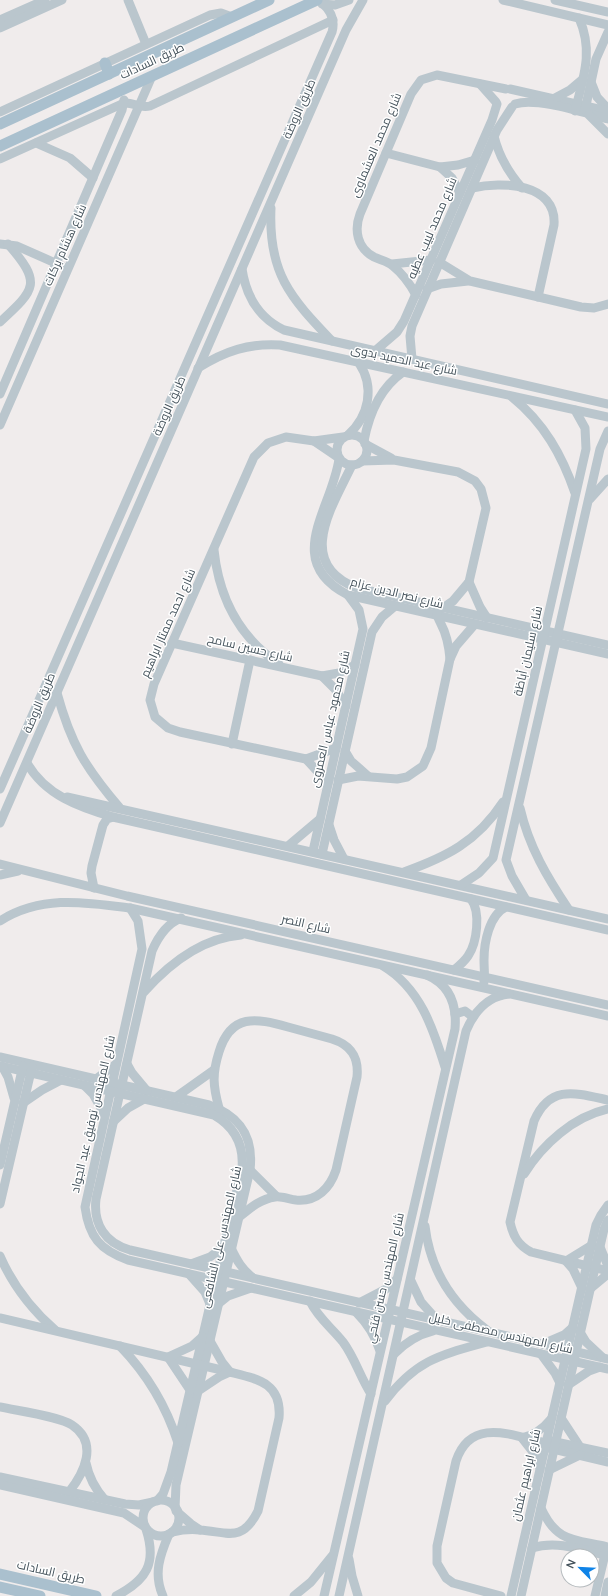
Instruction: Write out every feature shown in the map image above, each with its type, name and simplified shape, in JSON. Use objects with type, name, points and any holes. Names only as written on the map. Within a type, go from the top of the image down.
[{"type":"main road","name":"طريق السادات","points":[[0,124],[268,0]]},
{"type":"main road","name":"طريق السادات","points":[[0,146],[318,2]]},
{"type":"main road","points":[[105,63],[109,74]]},
{"type":"main road","name":"طريق السادات","points":[[0,1574],[96,1596]]},
{"type":"main road","points":[[0,1587],[40,1596]]},
{"type":"street","points":[[0,28],[45,0]]},
{"type":"street","points":[[0,20],[62,0]]},
{"type":"street","points":[[128,0],[146,44]]},
{"type":"street","points":[[318,2],[335,5],[349,0]]},
{"type":"street","name":"طريق الروضة","points":[[0,823],[346,30],[363,0]]},
{"type":"street","points":[[503,0],[608,25]]},
{"type":"street","points":[[558,0],[573,2],[608,12]]},
{"type":"street","points":[[318,2],[331,13],[333,23]]},
{"type":"street","points":[[0,112],[216,13],[221,13],[232,17]]},
{"type":"street","points":[[579,18],[583,27],[587,47],[587,80],[582,110],[608,134]]},
{"type":"street","points":[[0,159],[124,103],[132,103],[138,107],[154,105],[333,23],[339,24],[346,30]]},
{"type":"street","name":"طريق الروضة","points":[[0,789],[303,100],[333,23]]},
{"type":"street","points":[[555,98],[587,80],[608,32]]},
{"type":"street","name":"شارع محمد العشماوى","points":[[416,295],[402,273],[392,264],[367,253],[358,239],[357,230],[360,214],[411,94],[421,80],[437,75],[555,98],[582,110],[608,119]]},
{"type":"street","name":"شارع هشام بركات","points":[[0,425],[152,76]]},
{"type":"street","points":[[587,80],[597,97],[608,110]]},
{"type":"street","points":[[480,84],[496,103],[504,109],[513,105],[516,97],[508,89],[498,93],[496,103]]},
{"type":"street","name":"شارع هشام بركات","points":[[0,394],[57,264],[124,103],[123,89]]},
{"type":"street","points":[[303,100],[314,105]]},
{"type":"street","name":"شارع محمد العشماوى","points":[[513,105],[533,102],[582,110],[608,110]]},
{"type":"street","name":"شارع محمد لبيب عطيه","points":[[412,359],[410,336],[412,326],[427,289],[435,261],[460,193],[492,120],[496,103]]},
{"type":"street","name":"شارع محمد لبيب عطيه","points":[[374,351],[397,332],[404,322],[416,295],[472,188],[494,136],[504,117],[513,105]]},
{"type":"street","points":[[294,120],[305,124]]},
{"type":"street","points":[[494,136],[501,159],[514,179],[522,188]]},
{"type":"street","points":[[36,143],[70,158],[93,178]]},
{"type":"street","points":[[386,153],[440,167],[458,165],[475,160]]},
{"type":"street","points":[[440,167],[452,178],[460,193]]},
{"type":"street","points":[[472,188],[492,184],[522,188],[541,195],[548,201],[554,217],[538,297]]},
{"type":"street","points":[[271,203],[272,242],[276,261],[283,280],[305,314],[332,341]]},
{"type":"street","points":[[4,244],[68,268]]},
{"type":"street","points":[[0,322],[27,295],[31,284],[29,272],[4,244]]},
{"type":"street","points":[[435,261],[470,281],[582,307],[594,308],[608,304]]},
{"type":"street","name":"شارع محمد العشماوى","points":[[392,264],[435,261]]},
{"type":"street","name":"شارع عبد الحميد بدوى","points":[[242,269],[245,284],[256,307],[273,325],[284,330],[608,404]]},
{"type":"street","points":[[427,289],[448,283],[470,281]]},
{"type":"street","points":[[280,346],[277,337],[284,330]]},
{"type":"street","name":"شارع عبد الحميد بدوى","points":[[198,368],[222,354],[235,349],[263,344],[280,346],[608,417]]},
{"type":"street","points":[[359,363],[368,382],[367,403],[357,426],[346,436],[337,448],[339,458],[346,464],[352,465],[362,461],[394,460],[458,472],[471,478],[481,489],[486,508],[469,582],[453,601],[439,610],[448,644],[450,659]]},
{"type":"street","points":[[362,461],[366,454],[365,442],[369,420],[381,394],[395,378],[404,372]]},
{"type":"street","points":[[530,400],[532,387]]},
{"type":"street","points":[[511,396],[528,411],[544,429],[565,466],[576,494]]},
{"type":"street","name":"شارع سليمان أباظة","points":[[493,858],[586,449],[586,438],[583,423],[576,410]]},
{"type":"street","points":[[526,900],[512,876],[506,860],[600,449],[608,431]]},
{"type":"street","points":[[346,436],[357,436],[394,460]]},
{"type":"street","name":"شارع احمد ممتاز ابراهيم","points":[[306,759],[232,744],[168,728],[155,717],[150,700],[151,692],[172,643],[250,466],[260,449],[268,443],[286,437],[314,441],[346,436]]},
{"type":"street","name":"شارع احمد ممتاز ابراهيم","points":[[314,441],[339,458]]},
{"type":"street","name":"شارع نصر الدين عزام","points":[[339,458],[334,484],[316,528],[314,551],[322,573],[329,582],[348,595],[395,606],[439,610],[487,618],[544,635]]},
{"type":"street","name":"شارع نصر الدين عزام","points":[[352,465],[336,499],[322,537],[321,548],[324,559],[329,569],[337,578],[357,588],[439,610],[475,624],[544,635]]},
{"type":"street","points":[[588,502],[608,479]]},
{"type":"street","points":[[121,514],[133,518]]},
{"type":"street","points":[[111,537],[122,542]]},
{"type":"street","points":[[214,548],[216,569],[228,608],[239,626],[267,656],[284,668]]},
{"type":"street","points":[[469,582],[480,607],[487,618]]},
{"type":"street","name":"شارع محمود عباس العمروى","points":[[318,852],[324,821],[328,783],[340,750],[367,630],[359,610],[348,595]]},
{"type":"street","name":"شارع محمود عباس العمروى","points":[[324,821],[338,780],[340,750],[346,706],[355,665],[367,630],[395,606]]},
{"type":"street","points":[[338,780],[348,777],[368,776],[397,779],[407,777],[423,766],[431,748],[450,659],[461,640],[475,624]]},
{"type":"street","points":[[544,635],[608,654]]},
{"type":"street","points":[[557,638],[608,645]]},
{"type":"street","name":"شارع حسين سامح","points":[[172,643],[322,676],[339,673],[355,665]]},
{"type":"street","points":[[232,744],[250,660]]},
{"type":"street","points":[[322,676],[335,689],[346,706]]},
{"type":"street","points":[[57,693],[68,731],[78,752],[89,771],[118,808]]},
{"type":"street","points":[[328,783],[306,759],[340,750],[368,776]]},
{"type":"street","points":[[26,763],[36,777],[57,795],[82,808],[113,817],[608,930]]},
{"type":"street","points":[[0,794],[10,799]]},
{"type":"street","points":[[57,795],[318,852],[608,919]]},
{"type":"street","points":[[404,872],[445,856],[464,845],[485,825],[507,796]]},
{"type":"street","points":[[519,804],[523,823],[537,860],[569,910]]},
{"type":"street","points":[[94,888],[91,873],[101,832],[107,819],[113,817]]},
{"type":"street","points":[[288,846],[324,821],[344,858]]},
{"type":"street","points":[[212,840],[214,830]]},
{"type":"street","points":[[461,885],[479,873],[493,858],[499,862],[506,860]]},
{"type":"street","name":"شارع النصر","points":[[0,864],[127,896],[608,1005]]},
{"type":"street","points":[[0,875],[19,871],[32,872]]},
{"type":"street","points":[[412,886],[414,875]]},
{"type":"street","points":[[127,896],[128,907]]},
{"type":"street","points":[[454,970],[468,956],[472,947],[477,913],[476,904],[471,899]]},
{"type":"street","points":[[0,921],[22,910],[53,902],[74,901],[128,907],[608,1016]]},
{"type":"street","name":"شارع المهندس توفيق عبد الجواد","points":[[128,907],[138,921],[142,949],[85,1207],[87,1222],[92,1235],[102,1247],[114,1255],[390,1310]]},
{"type":"street","points":[[483,988],[485,977],[484,952],[491,925],[500,910],[506,907]]},
{"type":"street","name":"شارع المهندس توفيق عبد الجواد","points":[[181,918],[174,921],[167,927],[156,942],[96,1198],[96,1214],[100,1228],[112,1243],[121,1248],[189,1269]]},
{"type":"street","points":[[143,993],[162,972],[190,952],[229,936],[249,934]]},
{"type":"street","points":[[326,952],[329,942]]},
{"type":"street","points":[[372,962],[384,967],[395,975],[409,989],[421,1005],[433,1029],[445,1068]]},
{"type":"street","name":"شارع المهندس حسن فتحي","points":[[324,1596],[455,1029],[455,1014],[447,990],[438,980],[427,975]]},
{"type":"street","points":[[339,1596],[425,1219],[466,1031],[473,1017],[489,1001],[499,995],[509,994]]},
{"type":"street","points":[[455,1014],[465,1011],[473,1017]]},
{"type":"street","points":[[219,1108],[214,1083],[214,1070],[224,1038],[230,1030],[238,1024],[258,1020],[342,1042],[350,1048],[356,1057],[358,1067],[357,1077],[333,1180],[322,1192],[308,1199],[297,1200],[276,1196],[249,1208],[238,1218]]},
{"type":"street","points":[[0,1165],[19,1102],[1,1063]]},
{"type":"street","name":"شارع المهندس على الشافعى","points":[[1,1063],[96,1079],[111,1087]]},
{"type":"street","points":[[96,1079],[116,1064]]},
{"type":"street","points":[[113,1122],[128,1108],[146,1095],[127,1064]]},
{"type":"street","points":[[0,1204],[19,1102],[27,1068]]},
{"type":"street","name":"شارع المهندس على الشافعى","points":[[27,1068],[61,1080],[84,1085],[121,1089],[214,1115],[231,1128],[237,1136],[242,1152],[242,1168],[221,1276],[194,1391],[176,1485],[176,1510]]},
{"type":"street","points":[[176,1097],[214,1070]]},
{"type":"street","points":[[19,1102],[61,1080]]},
{"type":"street","points":[[84,1085],[93,1094],[105,1115]]},
{"type":"street","points":[[608,1100],[567,1093],[556,1096],[546,1102],[538,1110],[534,1121],[510,1222],[516,1240],[531,1252],[608,1271]]},
{"type":"street","name":"شارع المهندس على الشافعى","points":[[146,1095],[176,1097],[219,1108],[236,1120],[243,1129],[250,1149],[250,1170],[238,1218],[227,1247]]},
{"type":"street","points":[[520,1180],[532,1161],[547,1144],[584,1118],[608,1109]]},
{"type":"street","points":[[250,1170],[276,1196]]},
{"type":"street","points":[[608,1206],[600,1215],[596,1225],[596,1245],[608,1266]]},
{"type":"street","points":[[425,1219],[431,1257],[448,1292],[474,1321],[490,1332]]},
{"type":"street","points":[[566,1261],[596,1245],[608,1220]]},
{"type":"street","name":"شارع ابراهيم عثمان","points":[[511,1596],[545,1469],[596,1245]]},
{"type":"street","points":[[227,1247],[253,1283],[214,1304],[189,1269],[227,1247]]},
{"type":"street","points":[[0,1256],[23,1298],[39,1316],[56,1331]]},
{"type":"street","points":[[566,1261],[586,1288],[608,1274]]},
{"type":"street","points":[[359,1303],[380,1293],[397,1279]]},
{"type":"street","points":[[410,1281],[421,1302],[437,1320]]},
{"type":"street","name":"شارع المهندس توفيق عبد الجواد","points":[[253,1283],[310,1301],[388,1319]]},
{"type":"street","points":[[310,1301],[319,1317],[335,1332],[351,1353],[371,1394]]},
{"type":"street","name":"شارع المهندس مصطفى خليل","points":[[390,1310],[605,1359]]},
{"type":"street","points":[[356,1312],[371,1330],[381,1352]]},
{"type":"street","points":[[0,1477],[105,1500],[124,1509],[155,1535],[161,1536],[171,1533],[200,1530],[226,1535],[241,1530],[253,1520],[258,1511],[280,1408],[278,1398],[273,1390],[266,1383],[256,1379],[2,1318]]},
{"type":"street","name":"شارع المهندس مصطفى خليل","points":[[388,1319],[604,1368]]},
{"type":"street","points":[[543,1344],[577,1329],[586,1342],[605,1359]]},
{"type":"street","points":[[394,1354],[406,1343],[420,1335],[435,1330]]},
{"type":"street","points":[[168,1357],[206,1339],[230,1372]]},
{"type":"street","points":[[383,1404],[394,1389],[422,1365],[456,1350],[488,1342]]},
{"type":"street","points":[[120,1346],[136,1363],[162,1401],[178,1444]]},
{"type":"street","points":[[541,1354],[564,1384],[589,1371],[604,1368]]},
{"type":"street","points":[[168,1357],[194,1391],[230,1372]]},
{"type":"street","name":"شارع المهندس على الشافعى","points":[[155,1502],[163,1494],[168,1483],[194,1391]]},
{"type":"street","points":[[0,1407],[62,1421],[72,1425],[80,1432],[86,1442],[88,1452],[86,1463],[76,1484],[69,1492]]},
{"type":"street","points":[[522,1438],[539,1432],[556,1418],[580,1451],[608,1462]]},
{"type":"street","points":[[502,1596],[461,1586],[446,1578],[437,1563],[437,1546],[456,1461],[466,1442],[474,1436],[484,1432],[496,1432],[580,1451],[608,1454]]},
{"type":"street","points":[[522,1438],[545,1469],[580,1451]]},
{"type":"street","points":[[86,1463],[92,1483],[105,1500]]},
{"type":"street","name":"شارع ابراهيم عثمان","points":[[521,1596],[541,1508],[545,1469]]},
{"type":"street","points":[[0,1485],[124,1509],[155,1502],[165,1502],[200,1530]]},
{"type":"street","points":[[116,1596],[137,1583],[145,1574],[150,1563],[151,1551],[143,1516],[145,1510],[155,1502]]},
{"type":"street","points":[[541,1508],[551,1527],[557,1533],[566,1538],[607,1551]]},
{"type":"street","points":[[163,1596],[158,1578],[158,1566],[160,1555],[171,1533],[177,1525],[178,1519],[176,1510]]},
{"type":"street","points":[[532,1548],[551,1544],[607,1551]]},
{"type":"street","points":[[598,1596],[607,1551]]},
{"type":"street","points":[[294,1596],[311,1582],[324,1568],[335,1552]]},
{"type":"street","points":[[348,1554],[352,1576],[358,1596]]},
{"type":"street","points":[[598,1596],[608,1582]]}]
